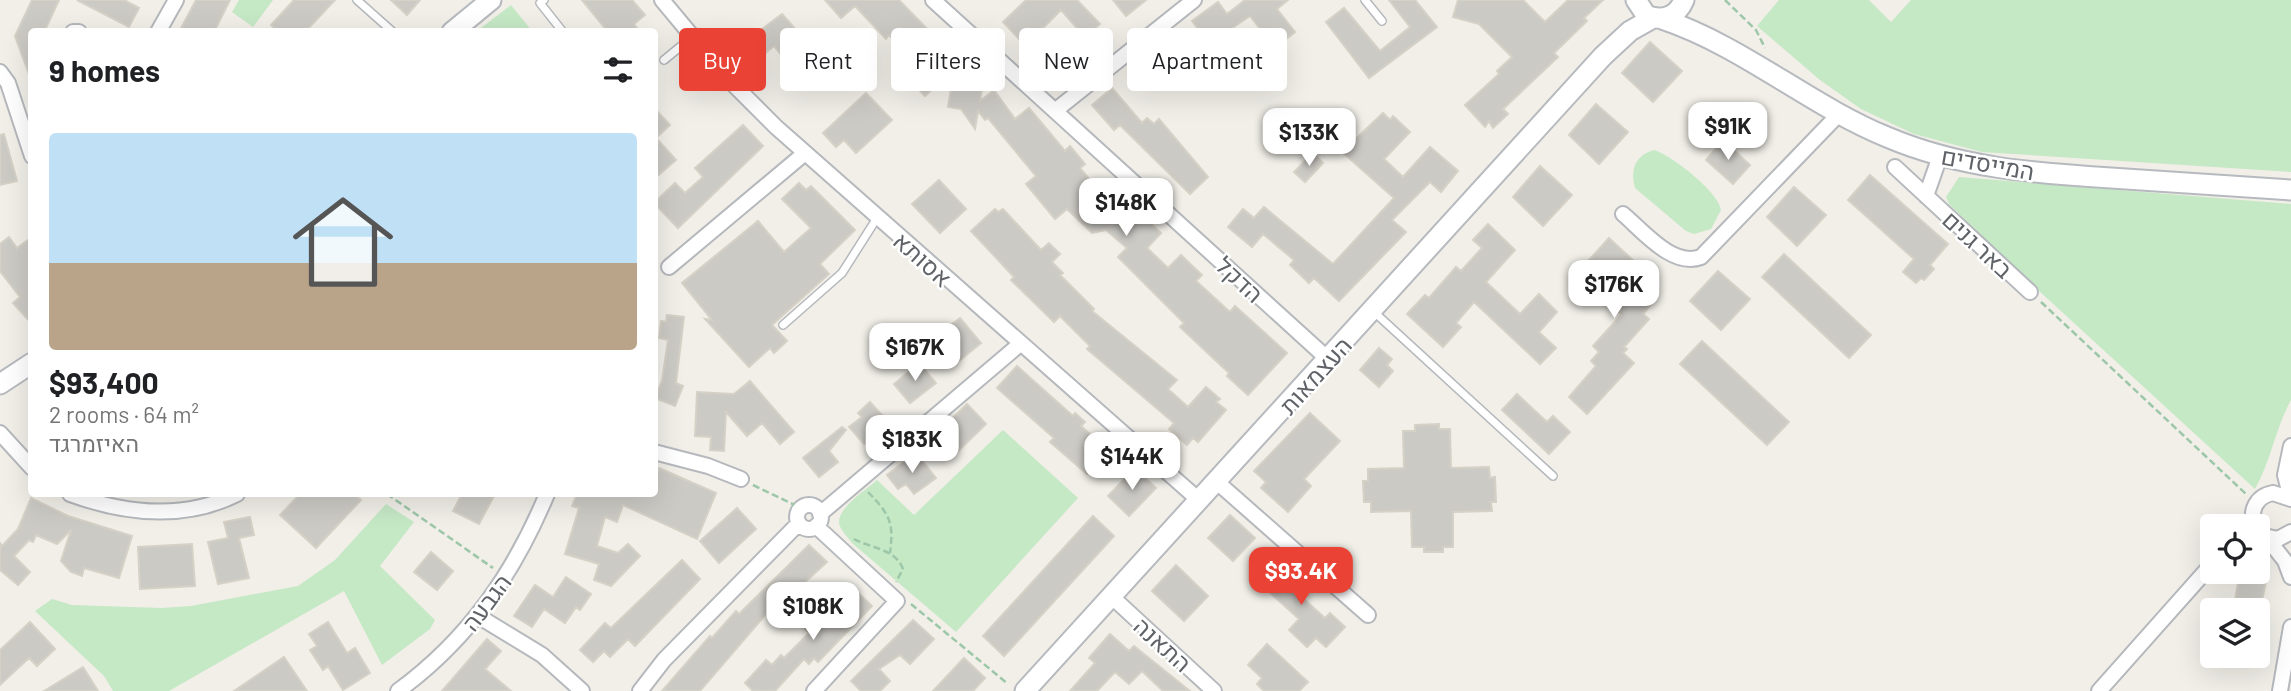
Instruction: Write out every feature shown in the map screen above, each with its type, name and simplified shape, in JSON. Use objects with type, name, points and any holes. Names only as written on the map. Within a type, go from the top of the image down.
[{"type":"street","points":[[160,28],[176,0]]},
{"type":"street","points":[[457,28],[491,0]]},
{"type":"street","name":"אסותא","points":[[662,0],[683,28]]},
{"type":"street","name":"הדקל","points":[[933,0],[1329,360]]},
{"type":"street","points":[[1056,110],[1194,0]]},
{"type":"street","name":"העצמאות","points":[[1025,691],[1603,56],[1630,31],[1677,12],[1684,0]]},
{"type":"street","name":"המייסדים","points":[[1684,0],[1700,26],[1713,39]]},
{"type":"street","name":"העצמאות","points":[[1603,56],[1636,2]]},
{"type":"street","name":"המייסדים","points":[[1636,2],[1658,19],[1713,39],[1839,114],[1886,137],[1940,156],[2010,171],[2291,190]]},
{"type":"street","points":[[0,72],[8,83],[28,144]]},
{"type":"street","name":"אסותא","points":[[739,91],[877,218],[1200,501]]},
{"type":"street","points":[[1623,214],[1676,258],[1689,261],[1701,257],[1839,114]]},
{"type":"street","points":[[669,267],[805,153]]},
{"type":"street","name":"באר גנים","points":[[1926,196],[1940,156]]},
{"type":"street","name":"באר גנים","points":[[1895,167],[2030,292]]},
{"type":"street","points":[[814,691],[893,597],[818,520],[812,506],[801,508],[797,515],[799,523],[805,528],[818,520],[858,481],[1020,344]]},
{"type":"street","points":[[0,384],[28,366]]},
{"type":"street","points":[[0,433],[28,464]]},
{"type":"street","points":[[658,453],[708,466],[741,479]]},
{"type":"street","points":[[2250,514],[2289,453]]},
{"type":"street","points":[[2289,453],[2285,475],[2291,499]]},
{"type":"street","points":[[1217,482],[1368,615]]},
{"type":"street","points":[[2258,503],[2281,494],[2291,499]]},
{"type":"street","points":[[79,497],[99,504],[165,513],[199,507],[228,497]]},
{"type":"street","name":"הגבעה","points":[[398,691],[440,657],[478,616],[506,576],[546,497]]},
{"type":"street","points":[[2258,503],[2259,514]]},
{"type":"street","points":[[640,691],[664,660],[799,523]]},
{"type":"street","points":[[2270,537],[2278,539],[2291,532]]},
{"type":"street","points":[[2270,545],[2285,561],[2291,577]]},
{"type":"street","points":[[2099,691],[2200,577]]},
{"type":"street","name":"התאנה","points":[[1111,596],[1214,691]]},
{"type":"street","points":[[478,616],[542,655],[582,691]]},
{"type":"street","points":[[2280,691],[2291,627]]},
{"type":"lane","points":[[357,0],[388,28]]},
{"type":"lane","points":[[544,0],[540,3],[560,28]]},
{"type":"lane","points":[[1365,0],[1382,21]]},
{"type":"lane","points":[[664,60],[679,48]]},
{"type":"lane","points":[[783,325],[842,273],[877,218]]},
{"type":"lane","points":[[1373,311],[1553,475]]},
{"type":"path","points":[[1725,0],[1763,40],[1768,72]]},
{"type":"path","points":[[2030,292],[2258,503]]},
{"type":"path","points":[[741,479],[801,508]]},
{"type":"path","points":[[858,481],[888,514],[893,530],[890,553]]},
{"type":"path","points":[[391,497],[506,576]]},
{"type":"path","points":[[848,536],[890,553],[903,569],[893,597],[914,604],[1016,691]]},
{"type":"green space","points":[[239,0],[273,0],[253,27],[232,12]]},
{"type":"green space","points":[[1779,0],[1869,0],[1891,22],[1911,0],[2291,0],[2291,172],[1982,152],[1914,134],[1861,109],[1820,80],[1757,26]]},
{"type":"green space","points":[[511,5],[530,28],[481,28]]},
{"type":"green space","points":[[1654,150],[1682,166],[1703,184],[1718,202],[1721,210],[1711,229],[1694,234],[1686,231],[1635,188],[1633,175],[1638,159]]},
{"type":"green space","points":[[1959,177],[2291,204],[2291,400],[2255,489],[2025,278],[1949,204],[1946,197]]},
{"type":"green space","points":[[1003,430],[1078,498],[956,632],[852,543],[841,528],[840,517],[848,505],[877,480],[914,515]]},
{"type":"green space","points":[[386,504],[414,522],[380,566],[435,620],[430,629],[382,665],[344,591],[169,691],[113,691],[104,676],[35,611],[52,599],[72,605],[161,608],[191,606],[298,586],[335,560]]},
{"type":"building","points":[[32,0],[59,0],[46,28],[28,28],[28,72],[15,36]]},
{"type":"building","points":[[77,0],[124,0],[139,8],[129,27]]},
{"type":"building","points":[[196,0],[230,0],[216,28],[181,28]]},
{"type":"building","points":[[294,0],[335,0],[309,28],[274,28],[271,25]]},
{"type":"building","points":[[391,0],[420,0],[407,15]]},
{"type":"building","points":[[582,0],[632,0],[645,15],[634,24],[637,28],[605,28]]},
{"type":"building","points":[[825,0],[899,0],[926,28],[891,28],[891,37],[889,35],[886,39],[855,6],[841,18]]},
{"type":"building","points":[[1026,0],[1077,0],[1100,24],[1095,28],[1077,28],[1061,10],[1043,28],[1019,28],[1019,39],[1003,22]]},
{"type":"building","points":[[1113,0],[1146,0],[1126,16]]},
{"type":"building","points":[[1245,0],[1288,0],[1277,9],[1295,32],[1287,38],[1287,28],[1259,28],[1250,16],[1232,28],[1197,28],[1192,21],[1218,2],[1227,14]]},
{"type":"building","points":[[1389,0],[1415,0],[1437,27],[1369,78],[1326,22],[1344,8],[1380,51],[1410,27]]},
{"type":"building","points":[[1458,0],[1523,0],[1545,22],[1568,0],[1603,0],[1584,18],[1587,21],[1554,53],[1558,57],[1503,109],[1508,114],[1493,128],[1489,121],[1485,127],[1465,105],[1499,74],[1497,71],[1512,57],[1479,24],[1453,17]]},
{"type":"building","points":[[782,14],[794,28],[780,28],[780,53],[774,46],[766,53],[766,28],[763,28]]},
{"type":"building","points":[[1650,42],[1682,71],[1653,102],[1622,73]]},
{"type":"building","points":[[1113,89],[1142,123],[1147,118],[1154,124],[1159,119],[1208,177],[1190,194],[1120,125],[1114,130],[1092,105]]},
{"type":"building","points":[[951,91],[982,91],[980,101],[995,91],[1015,119],[1029,108],[1065,151],[1070,146],[1085,164],[1080,168],[1105,198],[1114,189],[1161,233],[1147,248],[1168,268],[1181,255],[1202,275],[1196,281],[1230,312],[1235,306],[1287,353],[1248,395],[1227,376],[1229,373],[1180,327],[1184,323],[1118,257],[1127,248],[1106,230],[1092,233],[1067,209],[1055,219],[1026,184],[1036,176],[988,118],[985,120],[978,111],[975,129],[961,109],[948,107]]},
{"type":"building","points":[[866,93],[892,120],[856,153],[844,140],[836,147],[823,133]]},
{"type":"building","points":[[1596,104],[1628,132],[1599,164],[1569,135]]},
{"type":"building","points":[[658,112],[670,125],[658,136]]},
{"type":"building","points":[[1383,113],[1390,120],[1393,116],[1410,132],[1384,159],[1403,177],[1430,147],[1458,171],[1441,192],[1430,182],[1392,220],[1406,232],[1339,301],[1314,278],[1309,283],[1290,265],[1294,260],[1263,234],[1252,247],[1228,227],[1243,209],[1254,218],[1264,207],[1333,264],[1394,198],[1342,152]]},
{"type":"building","points":[[743,125],[763,146],[678,228],[658,207],[658,199],[675,183],[685,193],[703,177],[695,168]]},
{"type":"building","points":[[4,134],[17,181],[0,185],[0,135]]},
{"type":"building","points":[[658,140],[676,160],[658,176]]},
{"type":"building","points":[[1723,140],[1750,165],[1733,184],[1706,160]]},
{"type":"building","points":[[1313,153],[1323,163],[1305,182],[1294,172]]},
{"type":"building","points":[[1540,166],[1572,195],[1543,226],[1513,197]]},
{"type":"building","points":[[1870,175],[1948,244],[1930,265],[1934,269],[1924,280],[1921,278],[1916,283],[1903,272],[1914,259],[1848,200]]},
{"type":"building","points":[[939,180],[966,209],[940,233],[912,204]]},
{"type":"building","points":[[799,183],[806,190],[811,186],[855,230],[820,264],[829,274],[772,325],[787,341],[774,353],[770,348],[749,367],[705,319],[712,320],[682,283],[758,221],[784,252],[811,228],[782,199]]},
{"type":"building","points":[[1794,187],[1826,215],[1797,246],[1767,217]]},
{"type":"building","points":[[995,209],[998,212],[1003,209],[1041,250],[1049,243],[1060,254],[1052,262],[1063,273],[1060,275],[1094,309],[1092,311],[1177,380],[1168,389],[1188,407],[1206,387],[1220,399],[1216,402],[1226,410],[1198,442],[1193,438],[1187,445],[1169,429],[1174,423],[1087,349],[1090,346],[1060,316],[1054,322],[1011,280],[1014,277],[971,231]]},
{"type":"building","points":[[1488,224],[1515,250],[1486,282],[1520,314],[1539,294],[1557,312],[1539,332],[1556,348],[1540,364],[1474,302],[1456,323],[1461,327],[1443,347],[1407,314],[1425,295],[1429,298],[1456,267],[1461,271],[1482,248],[1473,240]]},
{"type":"building","points":[[9,237],[17,248],[28,240],[28,320],[13,303],[20,297],[0,271],[0,244]]},
{"type":"building","points":[[1609,238],[1650,276],[1640,287],[1654,301],[1643,314],[1649,319],[1624,347],[1627,349],[1623,353],[1634,363],[1587,414],[1569,397],[1596,366],[1591,361],[1599,352],[1593,346],[1621,315],[1621,310],[1579,271]]},
{"type":"building","points":[[1784,254],[1871,335],[1849,358],[1762,277]]},
{"type":"building","points":[[1718,271],[1750,299],[1721,330],[1690,301]]},
{"type":"building","points":[[667,315],[684,317],[676,383],[683,386],[675,406],[658,399],[668,340],[659,338],[661,321],[666,322]]},
{"type":"building","points":[[960,318],[981,343],[960,360],[946,343],[955,336],[948,327]]},
{"type":"building","points":[[1702,341],[1789,422],[1767,445],[1680,364]]},
{"type":"building","points":[[1379,348],[1392,359],[1387,365],[1393,371],[1379,387],[1360,370]]},
{"type":"building","points":[[919,363],[936,383],[910,403],[894,384]]},
{"type":"building","points":[[1017,366],[1073,416],[1075,413],[1085,422],[1081,426],[1108,450],[1087,474],[1050,442],[1054,438],[997,388]]},
{"type":"building","points":[[750,381],[794,432],[780,444],[762,423],[747,436],[726,412],[724,451],[710,450],[711,437],[695,436],[697,392],[734,394]]},
{"type":"building","points":[[1517,394],[1547,422],[1553,416],[1570,432],[1549,454],[1502,410]]},
{"type":"building","points":[[870,402],[888,422],[864,444],[849,427],[862,417],[858,413]]},
{"type":"building","points":[[967,404],[986,424],[955,454],[936,434]]},
{"type":"building","points":[[1310,413],[1340,441],[1304,479],[1311,486],[1288,512],[1261,488],[1266,482],[1254,471]]},
{"type":"building","points":[[1439,424],[1439,429],[1450,429],[1451,468],[1489,467],[1490,478],[1495,477],[1496,502],[1491,502],[1492,511],[1453,512],[1453,547],[1443,547],[1443,552],[1424,552],[1424,547],[1412,547],[1411,511],[1371,512],[1371,502],[1364,502],[1363,481],[1368,481],[1368,469],[1404,468],[1403,431],[1415,431],[1415,425]]},
{"type":"building","points":[[842,427],[846,430],[829,451],[838,462],[819,477],[803,458]]},
{"type":"building","points":[[916,453],[936,478],[914,494],[906,484],[898,489],[887,475]]},
{"type":"building","points":[[659,468],[716,493],[697,539],[623,505],[617,522],[605,517],[597,546],[618,553],[628,544],[640,556],[611,586],[594,580],[599,564],[565,554],[579,508],[572,506],[576,497],[658,497]]},
{"type":"building","points":[[1135,468],[1156,488],[1129,516],[1108,496]]},
{"type":"building","points":[[297,497],[358,497],[361,500],[316,548],[280,515]]},
{"type":"building","points":[[460,497],[493,497],[479,524],[453,511]]},
{"type":"building","points":[[31,498],[68,516],[132,536],[119,578],[84,568],[82,576],[71,572],[61,561],[71,530],[57,544],[36,535],[33,542],[29,540],[14,556],[30,572],[18,585],[0,570],[0,543],[2,546],[18,529]]},
{"type":"building","points":[[737,508],[756,529],[719,563],[700,541]]},
{"type":"building","points":[[1230,515],[1255,538],[1233,561],[1208,538]]},
{"type":"building","points":[[1093,516],[1114,536],[1004,656],[983,636]]},
{"type":"building","points":[[250,517],[254,535],[239,538],[249,578],[218,584],[208,542],[228,538],[224,522]]},
{"type":"building","points":[[192,544],[195,586],[140,589],[138,547]]},
{"type":"building","points":[[809,545],[827,562],[769,615],[767,613],[700,691],[662,691],[710,636],[712,638],[736,611],[739,614]]},
{"type":"building","points":[[431,552],[453,571],[437,590],[414,572]]},
{"type":"building","points":[[1279,559],[1306,584],[1297,593],[1325,618],[1330,613],[1345,627],[1326,647],[1316,638],[1307,647],[1289,630],[1299,619],[1266,589],[1271,584],[1263,576]]},
{"type":"building","points":[[682,560],[700,579],[635,646],[628,639],[610,657],[604,651],[593,662],[580,650],[605,623],[611,628]]},
{"type":"building","points":[[1176,565],[1208,596],[1184,621],[1152,591]]},
{"type":"building","points":[[566,577],[591,594],[580,610],[576,607],[565,623],[544,609],[532,627],[514,616],[535,585],[553,597]]},
{"type":"building","points":[[2238,584],[2266,584],[2263,598],[2235,598]]},
{"type":"building","points":[[853,588],[872,606],[818,662],[814,658],[809,664],[804,659],[775,691],[753,691],[745,683],[766,660],[772,665],[781,655],[784,658],[809,633],[805,629],[833,600],[837,605]]},
{"type":"building","points":[[913,620],[934,639],[910,664],[900,655],[879,669],[890,681],[880,691],[861,691],[851,681]]},
{"type":"building","points":[[30,622],[55,649],[37,666],[29,658],[0,685],[0,650]]},
{"type":"building","points":[[328,622],[347,653],[355,648],[370,673],[343,690],[328,666],[323,670],[310,650],[317,646],[309,634]]},
{"type":"building","points":[[1110,634],[1129,651],[1134,646],[1190,691],[1163,691],[1142,671],[1129,684],[1115,672],[1097,691],[1070,691],[1095,663],[1089,658]]},
{"type":"building","points":[[487,639],[501,651],[485,669],[511,691],[442,691]]},
{"type":"building","points":[[1267,644],[1308,682],[1299,691],[1264,691],[1257,684],[1262,678],[1248,665]]},
{"type":"building","points":[[284,657],[307,691],[234,691]]},
{"type":"building","points":[[964,658],[985,678],[973,691],[933,691]]},
{"type":"building","points":[[83,667],[98,691],[44,691]]}]
